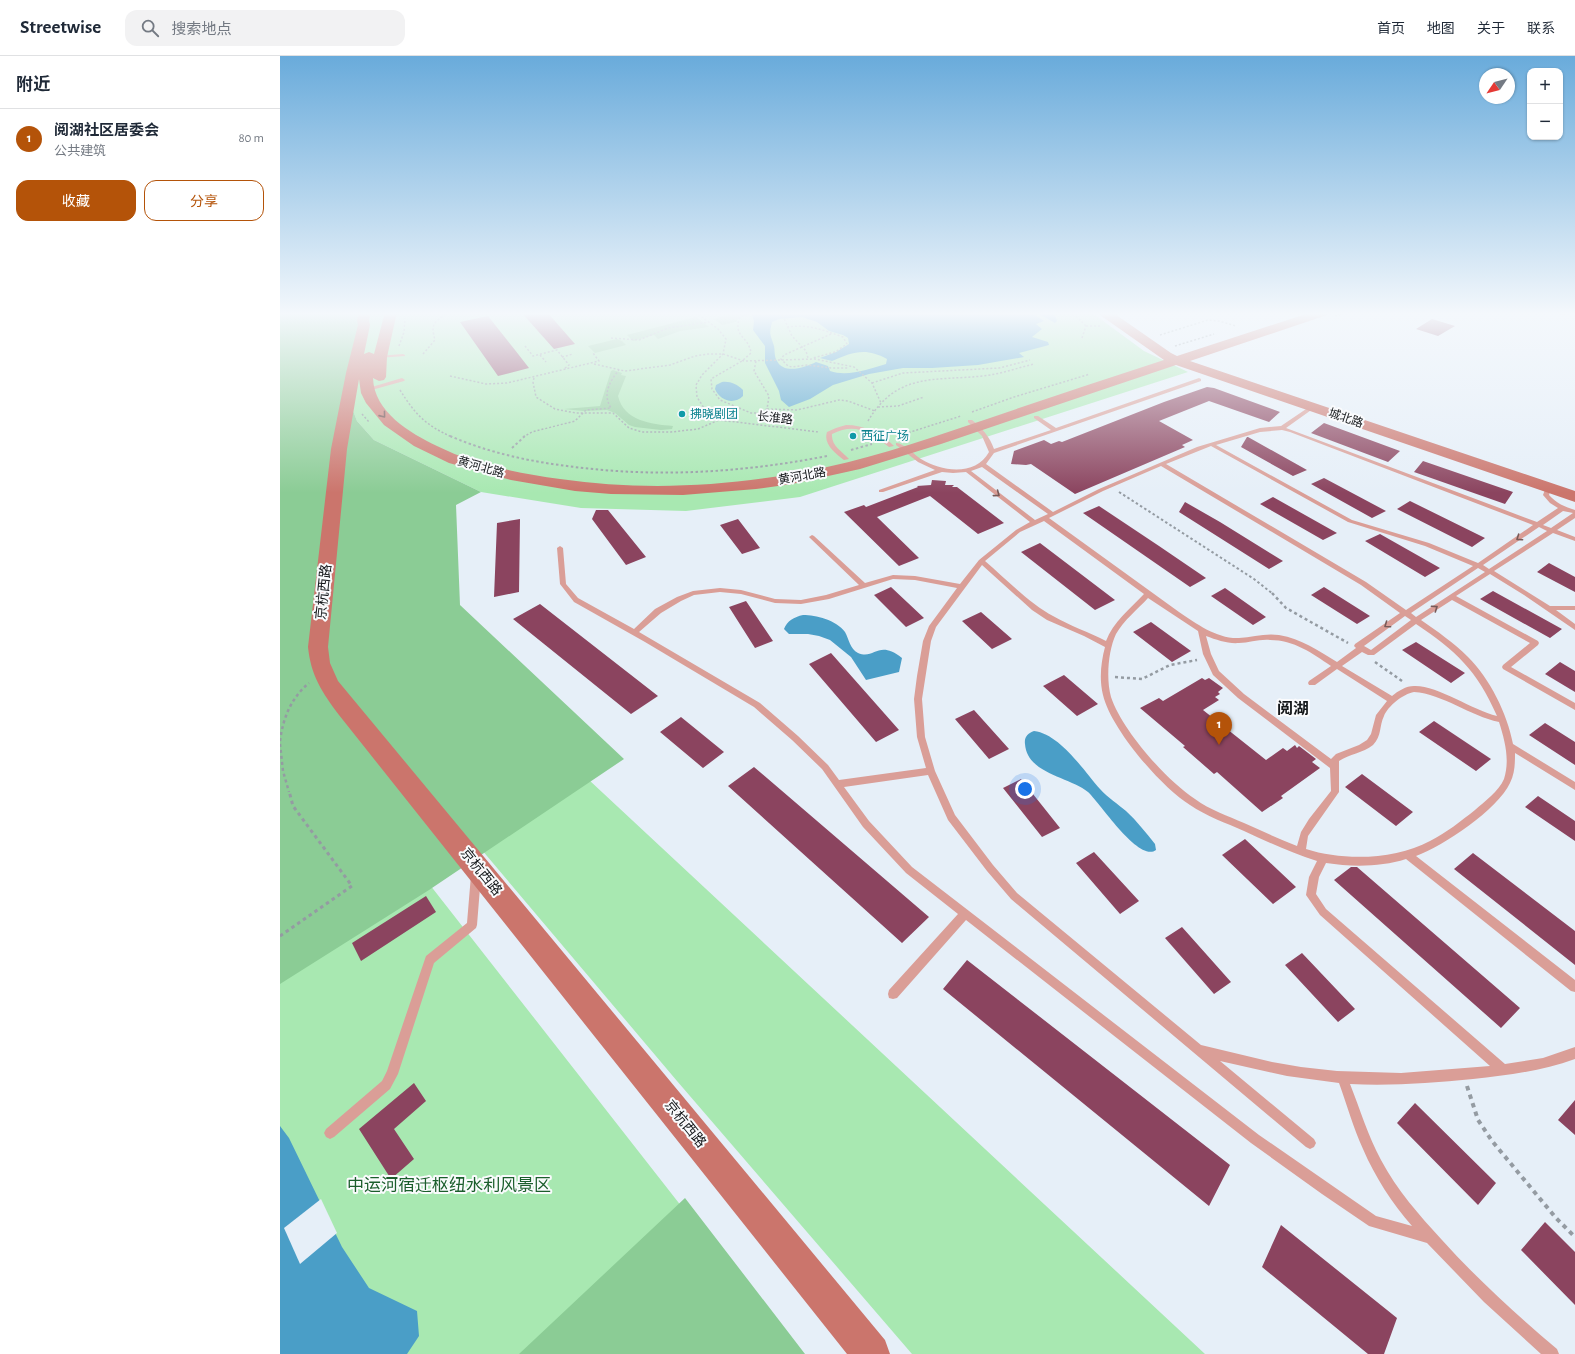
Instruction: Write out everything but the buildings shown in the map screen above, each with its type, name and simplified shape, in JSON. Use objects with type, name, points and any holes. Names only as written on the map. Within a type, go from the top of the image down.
[{"type":"main road","name":"京杭西路","points":[[353,373],[353,414],[339,449],[318,647],[320,663],[328,684],[871,1354]]},
{"type":"main road","name":"黄河北路","points":[[370,373],[366,384],[374,388],[385,398],[394,411],[415,430],[429,438],[463,453],[502,464],[555,474],[621,482],[684,483],[754,476],[806,468],[842,456],[895,445]]},
{"type":"main road","name":"黄河北路","points":[[374,388],[376,405],[394,427],[437,453],[492,471],[576,486],[658,491],[693,490],[750,485],[826,472],[895,445],[1115,373]]},
{"type":"main road","name":"城北路","points":[[1214,373],[1575,497]]},
{"type":"lane","points":[[374,388],[402,380]]},
{"type":"lane","points":[[842,456],[830,444],[827,438],[829,433],[837,428],[850,426],[863,427],[923,463],[941,470],[966,470],[982,464],[992,452],[1199,380]]},
{"type":"lane","points":[[1282,428],[1312,407]]},
{"type":"lane","points":[[1036,418],[1055,430]]},
{"type":"lane","points":[[971,419],[990,442],[992,452]]},
{"type":"lane","points":[[1310,1143],[1014,896],[990,868],[951,817],[931,771],[921,737],[918,699],[927,641],[933,626],[981,561],[1018,531],[1110,486],[1211,444],[1247,432],[1282,428],[1539,524],[1575,539]]},
{"type":"lane","points":[[1211,444],[1350,521],[1438,548],[1478,565],[1547,608],[1575,628]]},
{"type":"lane","points":[[982,464],[1052,514]]},
{"type":"lane","points":[[1148,594],[1125,618],[1110,638],[1104,669],[1108,697],[1122,725],[1149,761],[1175,788],[1191,801],[1219,816],[1301,851],[1335,860],[1391,860],[1418,853],[1435,844],[1464,824],[1494,797],[1508,779],[1511,758],[1503,720],[1488,688],[1471,665],[1445,641],[1381,595],[1161,464]]},
{"type":"lane","points":[[881,491],[941,470]]},
{"type":"lane","points":[[966,470],[1035,523]]},
{"type":"lane","points":[[1548,488],[1546,494],[1551,501],[1564,508],[1575,514],[1371,653],[1361,650],[1358,646],[1564,508]]},
{"type":"lane","points":[[1044,518],[1148,594],[1201,629],[1226,640],[1238,642],[1270,637],[1288,640],[1304,646],[1393,701]]},
{"type":"lane","points":[[812,537],[864,586]]},
{"type":"lane","points":[[560,548],[563,584],[576,600],[635,632],[757,705],[795,738],[825,767],[866,824],[909,870],[1255,1139],[1326,1190],[1373,1222],[1429,1237]]},
{"type":"lane","points":[[981,561],[1035,608],[1050,618],[1088,634],[1109,646]]},
{"type":"lane","points":[[635,632],[658,611],[693,593],[720,590],[741,592],[775,601],[801,602],[827,597],[893,578],[915,578],[962,587]]},
{"type":"lane","points":[[1452,597],[1535,643],[1506,667],[1575,707]]},
{"type":"lane","points":[[1547,608],[1575,608]]},
{"type":"lane","points":[[1201,629],[1209,659],[1216,673],[1241,696],[1334,766]]},
{"type":"lane","points":[[1312,683],[1361,650]]},
{"type":"lane","points":[[1301,851],[1304,835],[1335,792],[1335,759],[1342,753],[1363,747],[1371,741],[1377,732],[1381,713],[1400,694],[1414,689],[1426,692],[1483,715],[1503,720]]},
{"type":"lane","points":[[1509,745],[1575,786]]},
{"type":"lane","points":[[837,784],[931,771]]},
{"type":"lane","points":[[1408,855],[1575,987]]},
{"type":"lane","points":[[1324,857],[1314,877],[1310,894],[1323,912],[1503,1070]]},
{"type":"lane","points":[[330,1133],[386,1085],[392,1074],[430,960],[472,925],[476,867]]},
{"type":"lane","points":[[893,994],[965,914]]},
{"type":"lane","points":[[1197,1049],[1258,1064],[1316,1075],[1399,1078],[1526,1068],[1563,1058],[1575,1053]]},
{"type":"lane","points":[[1342,1077],[1370,1153],[1390,1187],[1429,1237],[1458,1270],[1502,1312],[1552,1354]]},
{"type":"path","points":[[450,376],[471,381],[497,384],[534,378],[552,373]]},
{"type":"path","points":[[512,448],[523,437],[532,432],[575,421],[586,410],[610,408],[606,403],[606,395],[614,376],[617,373]]},
{"type":"path","points":[[705,373],[698,379],[695,393],[700,404],[710,414],[719,420]]},
{"type":"path","points":[[717,373],[710,379],[712,389],[720,400],[743,411],[758,413],[767,409],[797,410],[839,400],[848,401],[875,410]]},
{"type":"path","points":[[755,373],[758,380],[764,386],[769,395],[767,409]]},
{"type":"path","points":[[861,373],[872,383],[881,403]]},
{"type":"path","points":[[872,383],[903,373],[911,373]]},
{"type":"path","points":[[863,427],[881,403],[893,392],[910,384],[938,378],[984,376],[998,373]]},
{"type":"path","points":[[396,382],[414,412],[425,422],[455,439],[498,454],[552,465],[642,474],[710,473],[781,465],[842,456],[895,445],[971,419],[978,408],[1028,394],[1092,373]]},
{"type":"path","points":[[534,378],[533,382],[536,398],[555,409],[576,413],[612,413],[629,428],[642,432],[671,432],[698,429],[719,420]]},
{"type":"path","points":[[878,407],[892,407],[924,397]]},
{"type":"path","name":"长淮路","points":[[719,420],[829,433]]},
{"type":"path","points":[[1110,486],[1254,579],[1273,594],[1286,608],[1361,650],[1414,689]]},
{"type":"path","points":[[1105,677],[1142,679],[1170,665],[1209,659]]},
{"type":"path","points":[[280,936],[352,886],[293,806],[283,771],[280,742],[282,728],[287,713],[295,697],[302,688],[324,672]]},
{"type":"path","points":[[1463,1074],[1478,1120],[1492,1141],[1556,1218],[1575,1237]]},
{"type":"green space","name":"中运河宿迁枢纽水利风景区","points":[[280,373],[1186,373],[800,497],[686,511],[581,508],[481,492],[374,440],[357,421],[345,391],[369,807],[797,1354],[280,1354]]},
{"type":"green space","points":[[280,373],[349,373],[345,390],[357,421],[374,440],[481,492],[456,505],[460,605],[624,759],[429,890],[280,984]]},
{"type":"green space","points":[[611,373],[621,373],[622,373],[621,375],[626,376],[618,396],[626,411],[640,420],[673,426],[672,429],[661,430],[635,427],[629,425],[615,413],[607,410],[583,411],[564,409],[600,406]]},
{"type":"green space","points":[[455,631],[486,684],[1205,1354],[912,1354],[677,1081],[351,695]]},
{"type":"green space","points":[[685,1198],[805,1354],[519,1354]]},
{"type":"water","points":[[770,373],[877,373],[833,385],[810,399],[789,407],[781,400],[779,391]]},
{"type":"water","points":[[722,382],[733,383],[738,386],[743,390],[743,396],[732,401],[724,399],[715,389],[716,385]]},
{"type":"water","points":[[803,615],[820,617],[836,624],[845,632],[851,646],[858,653],[869,654],[887,650],[894,653],[902,658],[899,672],[866,680],[851,657],[830,640],[808,634],[789,634],[784,629],[791,620]]},
{"type":"water","points":[[1034,731],[1053,739],[1071,754],[1103,792],[1138,823],[1155,844],[1156,850],[1149,852],[1140,848],[1120,830],[1088,792],[1050,774],[1033,762],[1028,754],[1025,739]]},
{"type":"water","points":[[280,1126],[289,1138],[342,1247],[369,1288],[417,1311],[419,1336],[407,1354],[280,1354]]},
{"type":"pier","points":[[321,1199],[337,1233],[300,1264],[284,1228]]},
{"type":"place","name":"拂晓剧团","points":[[682,414]]},
{"type":"place","name":"西征广场","points":[[853,436]]},
{"type":"place","name":"阅湖社区居委会","points":[[1219,745]]},
{"type":"district","name":"阅湖","points":[[1293,709]]}]
